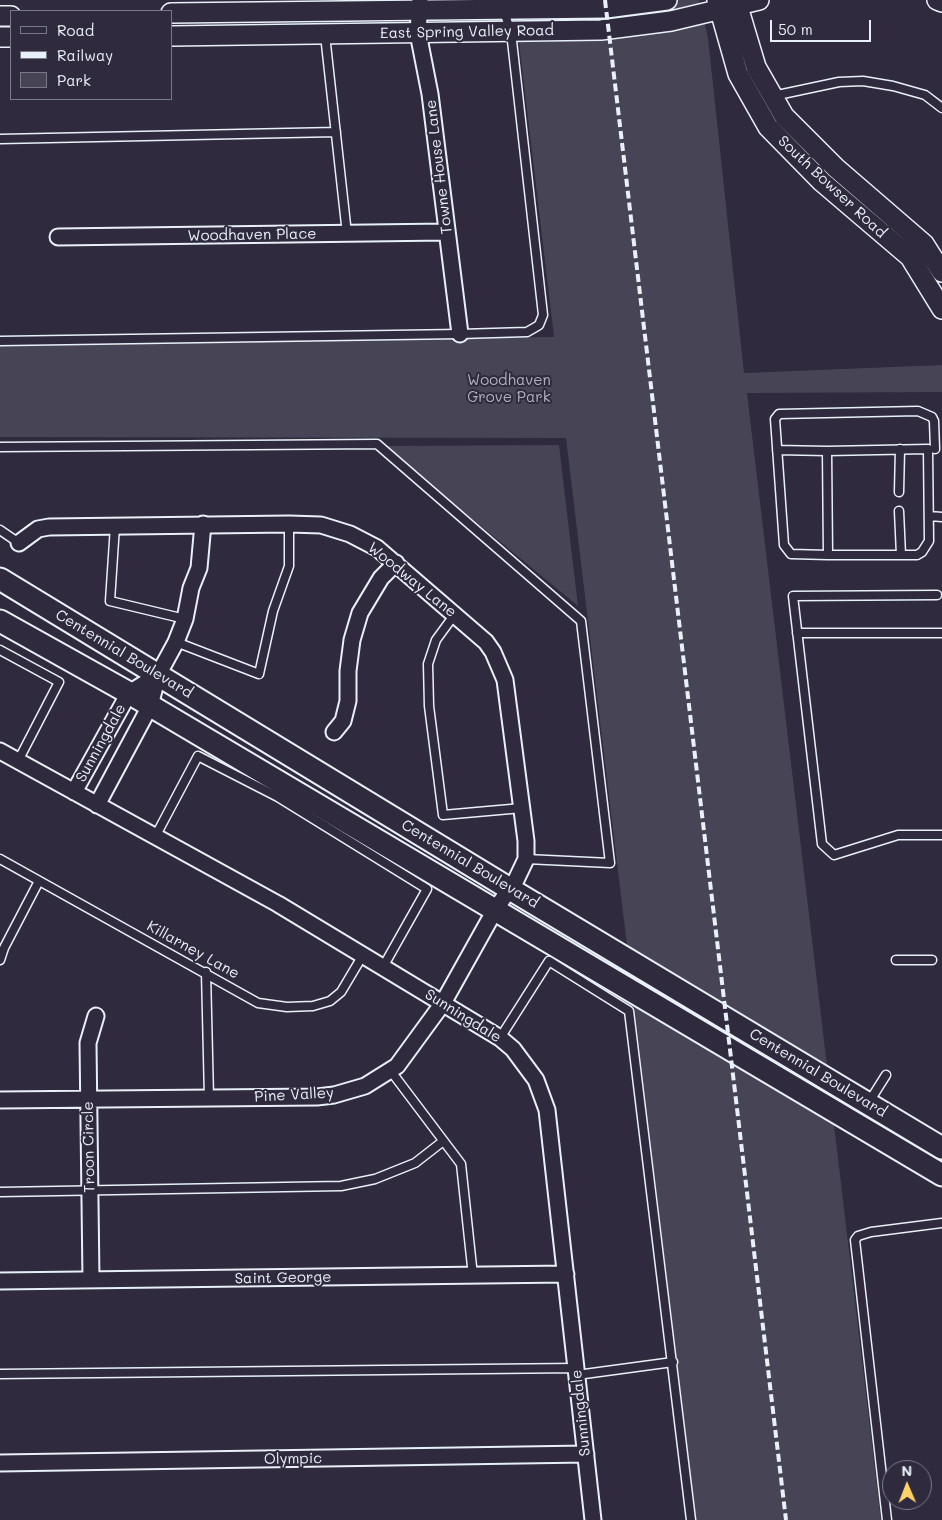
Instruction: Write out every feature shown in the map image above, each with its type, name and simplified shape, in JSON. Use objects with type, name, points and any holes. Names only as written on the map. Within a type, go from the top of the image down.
[{"type":"main road","name":"Centennial Boulevard","points":[[0,578],[510,889],[942,1149]]},
{"type":"main road","name":"Centennial Boulevard","points":[[0,621],[129,693],[942,1175]]},
{"type":"street","name":"East Spring Valley Road","points":[[172,13],[319,6],[503,4],[606,8],[667,0]]},
{"type":"street","name":"East Spring Valley Road","points":[[172,36],[601,30],[671,22],[718,5],[759,0]]},
{"type":"street","points":[[937,0],[942,2]]},
{"type":"street","name":"South Bowser Road","points":[[737,3],[756,67],[784,116],[836,168],[924,244],[942,272]]},
{"type":"street","name":"Towne House Lane","points":[[420,5],[418,33],[430,94],[460,334]]},
{"type":"street","name":"South Bowser Road","points":[[718,5],[738,74],[768,127],[822,182],[910,257],[942,308]]},
{"type":"street","name":"Woodhaven Place","points":[[58,237],[446,232]]},
{"type":"street","name":"Woodway Lane","points":[[19,543],[38,529],[203,524],[289,524],[321,525],[350,534],[378,548],[486,642],[494,652],[505,680],[526,841],[526,859]]},
{"type":"street","name":"Sunningdale","points":[[97,805],[150,706],[158,675],[176,642],[198,568],[203,524]]},
{"type":"street","points":[[334,732],[343,720],[348,701],[348,670],[351,648],[360,613],[381,578],[396,563]]},
{"type":"street","points":[[129,693],[158,675]]},
{"type":"street","name":"Sunningdale","points":[[74,792],[129,693]]},
{"type":"street","name":"Sunningdale","points":[[1,753],[278,904],[500,1038],[513,1049],[536,1080],[547,1110],[594,1520]]},
{"type":"street","points":[[510,889],[526,859]]},
{"type":"street","name":"Pine Valley","points":[[0,1100],[334,1095],[365,1086],[396,1066],[443,1003],[495,910],[510,889]]},
{"type":"street","name":"Troon Circle","points":[[91,1280],[88,1043],[96,1016]]},
{"type":"street","name":"Saint George","points":[[0,1281],[566,1274]]},
{"type":"street","name":"Olympic","points":[[0,1463],[586,1454]]},
{"type":"lane","points":[[0,341],[460,334],[527,332],[540,325],[544,315],[511,32],[503,4]]},
{"type":"lane","points":[[325,34],[348,234]]},
{"type":"lane","points":[[773,96],[830,83],[863,81],[893,86],[925,95],[942,108]]},
{"type":"lane","points":[[0,139],[336,132]]},
{"type":"lane","points":[[918,411],[932,417],[934,421],[935,449],[929,516],[929,541],[926,547],[917,555],[792,554],[784,545],[775,419],[779,414],[918,411]]},
{"type":"lane","points":[[0,447],[377,444],[581,621],[610,863],[526,859]]},
{"type":"lane","points":[[899,492],[900,449]]},
{"type":"lane","points":[[777,450],[935,449]]},
{"type":"lane","points":[[827,451],[828,555]]},
{"type":"lane","points":[[900,511],[901,555]]},
{"type":"lane","points":[[929,516],[942,517]]},
{"type":"lane","points":[[176,642],[259,674],[273,610],[289,566],[289,524]]},
{"type":"lane","points":[[115,526],[110,601],[184,619]]},
{"type":"lane","points":[[0,530],[19,543]]},
{"type":"lane","points":[[937,595],[793,596],[822,844],[834,854],[898,835],[942,835]]},
{"type":"lane","points":[[454,614],[436,640],[428,664],[429,706],[442,816],[522,808]]},
{"type":"lane","points":[[797,633],[942,633]]},
{"type":"lane","points":[[0,650],[59,682],[18,761]]},
{"type":"lane","points":[[156,837],[198,756],[278,797],[427,889],[384,967]]},
{"type":"lane","name":"Killarney Lane","points":[[0,859],[206,972],[258,1003],[287,1007],[313,1006],[330,1001],[341,992],[363,954]]},
{"type":"lane","points":[[0,960],[4,948],[39,880]]},
{"type":"lane","points":[[896,960],[932,960]]},
{"type":"lane","points":[[500,1038],[550,961],[629,1011],[691,1520]]},
{"type":"lane","points":[[206,972],[208,1098]]},
{"type":"lane","points":[[390,1070],[460,1164],[473,1276]]},
{"type":"lane","points":[[868,1104],[886,1074]]},
{"type":"lane","points":[[0,1192],[341,1186],[375,1179],[415,1163],[442,1142]]},
{"type":"lane","points":[[887,1520],[855,1240],[858,1236],[870,1232],[942,1223]]},
{"type":"lane","points":[[0,1374],[577,1371],[673,1362]]},
{"type":"green space","name":"Woodhaven Grove Park","points":[[514,0],[699,0],[708,38],[744,373],[942,365],[942,392],[747,393],[881,1520],[696,1520],[566,438],[0,437],[0,342],[98,339],[554,337]]},
{"type":"green space","points":[[559,445],[578,606],[384,446]]},
{"type":"railway","points":[[605,0],[786,1520]]}]
